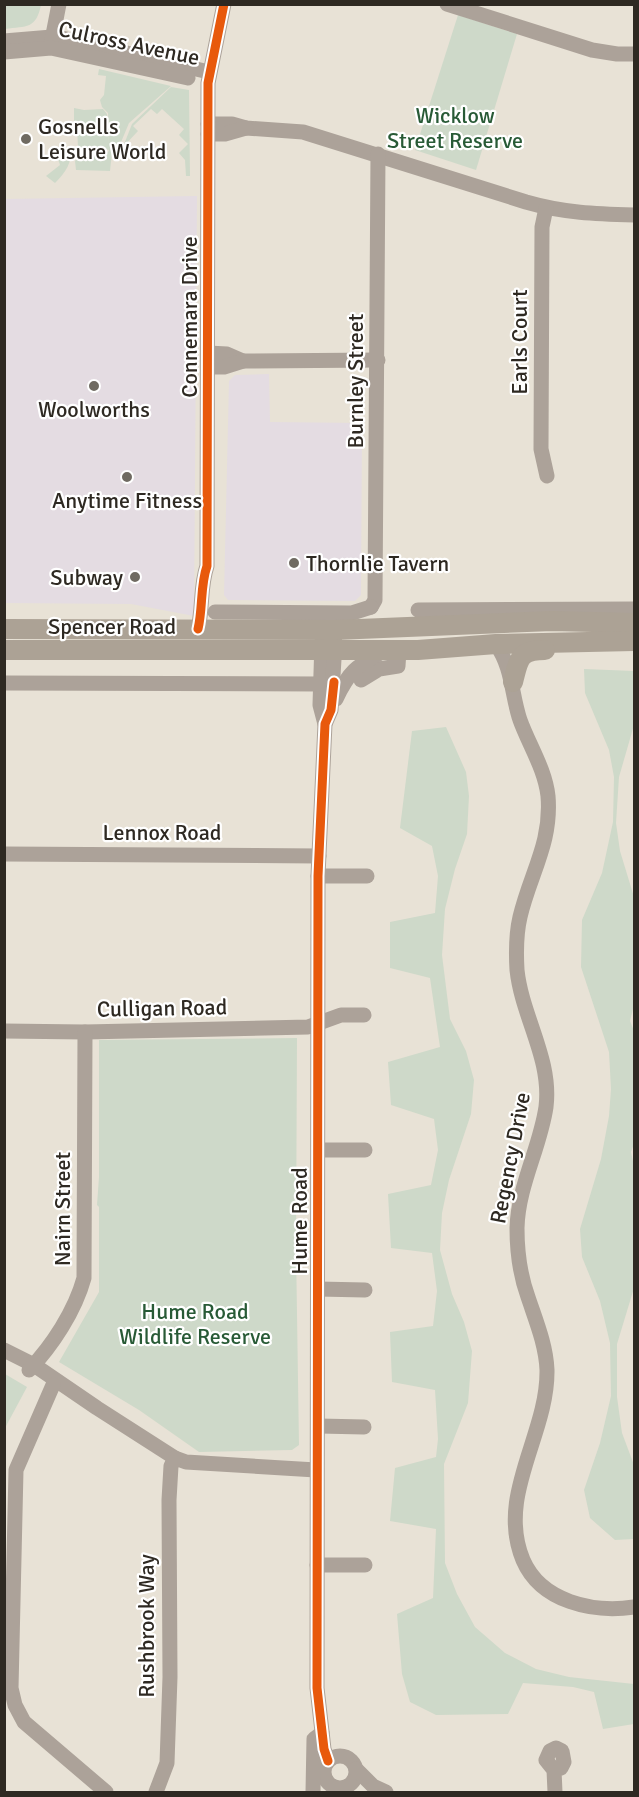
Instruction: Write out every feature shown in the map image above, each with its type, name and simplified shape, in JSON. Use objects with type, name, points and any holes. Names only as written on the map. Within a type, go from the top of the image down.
[{"type":"main road","name":"Spencer Road","points":[[4,629],[198,629],[218,621],[328,630],[552,621],[584,615],[634,623]]},
{"type":"main road","points":[[584,615],[585,630],[588,634],[630,639]]},
{"type":"main road","points":[[385,627],[406,633],[492,630],[507,635],[513,682]]},
{"type":"main road","points":[[46,629],[56,640],[154,642],[174,649]]},
{"type":"main road","name":"Spencer Road","points":[[4,650],[510,649],[630,639]]},
{"type":"street","points":[[52,42],[59,4]]},
{"type":"street","name":"Connemara Drive","points":[[198,629],[203,578],[207,566],[209,78],[224,4]]},
{"type":"street","points":[[447,4],[592,50],[634,54]]},
{"type":"street","name":"Culross Avenue","points":[[4,41],[52,42],[209,78]]},
{"type":"street","name":"Culross Avenue","points":[[4,52],[52,42]]},
{"type":"street","points":[[208,129],[232,124],[246,128],[303,132],[546,208],[581,214],[634,215]]},
{"type":"street","name":"Burnley Street","points":[[371,607],[375,600],[378,154]]},
{"type":"street","name":"Earls Court","points":[[546,208],[542,227],[541,449],[547,476]]},
{"type":"street","points":[[208,360],[227,354],[243,361],[378,360]]},
{"type":"street","name":"Connemara Drive","points":[[207,566],[218,621]]},
{"type":"street","points":[[371,607],[385,627]]},
{"type":"street","name":"Spencer Road","points":[[218,621],[352,613],[371,607]]},
{"type":"street","name":"Spencer Road","points":[[418,610],[584,615],[634,609]]},
{"type":"street","name":"Hume Road","points":[[328,630],[328,717],[318,876],[320,1022],[317,1688],[322,1728],[335,1758],[324,1769],[324,1774],[337,1788]]},
{"type":"street","name":"Regency Drive","points":[[510,649],[507,660],[508,674],[513,682],[520,720],[532,745],[548,794],[548,815],[540,861],[520,916],[516,942],[521,993],[536,1038],[546,1085],[546,1106],[520,1200],[517,1225],[518,1252],[524,1286],[543,1345],[547,1369],[540,1420],[523,1467],[517,1494],[517,1539],[530,1572],[540,1585],[553,1594],[579,1604],[598,1607],[634,1607]]},
{"type":"street","name":"Hume Road","points":[[328,650],[321,684],[320,705],[328,717]]},
{"type":"street","points":[[361,680],[379,669],[398,666],[392,650]]},
{"type":"street","name":"Hume Road","points":[[328,717],[345,679],[351,672],[392,650]]},
{"type":"street","points":[[4,683],[321,684]]},
{"type":"street","name":"Lennox Road","points":[[4,854],[319,856]]},
{"type":"street","points":[[318,876],[367,876]]},
{"type":"street","points":[[320,1022],[341,1015],[364,1015]]},
{"type":"street","name":"Culligan Road","points":[[4,1030],[85,1032],[308,1027],[320,1022]]},
{"type":"street","name":"Nairn Street","points":[[32,1367],[56,1335],[80,1293],[84,1278],[85,1032]]},
{"type":"street","name":"Hume Road","points":[[319,1150],[365,1150]]},
{"type":"street","name":"Hume Road","points":[[318,1289],[365,1290]]},
{"type":"street","points":[[4,1350],[175,1458],[199,1464],[272,1467],[304,1461],[317,1466]]},
{"type":"street","points":[[4,1358],[32,1367],[53,1385],[97,1408]]},
{"type":"street","points":[[53,1385],[23,1449],[16,1470],[11,1688],[15,1705],[24,1722],[106,1792]]},
{"type":"street","points":[[319,1426],[364,1427]]},
{"type":"street","name":"Rushbrook Way","points":[[156,1792],[167,1763],[170,1677],[169,1492],[171,1466],[175,1458]]},
{"type":"street","points":[[317,1565],[365,1565]]},
{"type":"street","points":[[313,1792],[314,1739],[322,1728]]},
{"type":"street","points":[[335,1758],[352,1760],[356,1769],[373,1786],[386,1792]]},
{"type":"street","points":[[337,1788],[355,1778],[356,1769]]},
{"type":"street","points":[[554,1770],[555,1792]]},
{"type":"street","points":[[337,1788],[370,1792]]},
{"type":"shaded area","points":[[197,196],[194,616],[131,604],[5,603],[4,199]]},
{"type":"shaded area","points":[[269,374],[270,422],[362,423],[361,595],[355,601],[228,600],[224,595],[229,381],[235,375]]},
{"type":"green space","points":[[4,5],[41,5],[36,18],[29,25],[5,29]]},
{"type":"green space","name":"Wicklow Street Reserve","points":[[458,15],[517,34],[476,170],[415,150]]},
{"type":"green space","points":[[99,69],[171,86],[129,123],[119,147],[112,152],[110,171],[76,170],[75,161],[82,155],[78,147],[77,126],[74,126],[74,108],[103,109],[107,114],[109,143],[108,113],[102,107],[100,100],[104,95],[106,76],[98,75]]},
{"type":"green space","points":[[171,87],[189,90],[190,176],[186,176],[185,160],[179,153],[188,144],[179,135],[184,129],[162,109],[157,114],[151,109],[133,126],[138,131],[123,147],[132,124]]},
{"type":"green space","points":[[54,147],[71,147],[68,167],[55,183],[46,176],[60,165]]},
{"type":"green space","points":[[584,669],[634,671],[634,725],[619,777],[616,823],[620,851],[634,897],[634,1005],[630,1021],[634,1031],[634,1144],[631,1152],[634,1166],[634,1288],[617,1344],[617,1397],[622,1433],[634,1465],[634,1539],[615,1540],[590,1518],[584,1490],[600,1443],[611,1396],[610,1343],[600,1301],[582,1257],[580,1229],[601,1159],[609,1116],[611,1089],[609,1052],[581,967],[582,920],[602,873],[613,822],[614,777],[609,750],[585,693]]},
{"type":"green space","points":[[446,727],[466,772],[469,796],[467,834],[445,909],[442,955],[450,1019],[466,1051],[474,1080],[471,1114],[449,1180],[442,1213],[440,1250],[452,1294],[464,1322],[472,1351],[468,1403],[444,1464],[445,1563],[457,1594],[475,1627],[505,1653],[536,1669],[569,1677],[634,1684],[634,1724],[603,1729],[594,1692],[573,1687],[523,1683],[508,1714],[436,1715],[410,1702],[402,1674],[397,1614],[433,1598],[436,1529],[390,1521],[395,1468],[436,1457],[438,1439],[435,1390],[392,1382],[390,1332],[433,1326],[437,1291],[432,1253],[391,1248],[388,1194],[431,1185],[438,1150],[434,1119],[391,1105],[388,1062],[440,1047],[430,978],[390,968],[390,922],[435,913],[438,876],[432,846],[400,828],[412,731]]},
{"type":"green space","name":"Hume Road Wildlife Reserve","points":[[297,1038],[296,1248],[299,1445],[292,1450],[199,1452],[139,1410],[59,1362],[99,1292],[99,1207],[97,1205],[99,1040]]},
{"type":"green space","points":[[5,1374],[27,1387],[5,1428]]},
{"type":"cycle path","points":[[198,629],[203,581],[207,566],[208,83],[224,4]]},
{"type":"cycle path","points":[[328,1761],[324,1749],[317,1688],[318,876],[325,724],[331,710],[334,682]]},
{"type":"place","name":"Gosnells Leisure World","points":[[26,139]]},
{"type":"place","name":"Woolworths","points":[[94,386]]},
{"type":"place","name":"Anytime Fitness","points":[[127,477]]},
{"type":"place","name":"Thornlie Tavern","points":[[294,563]]},
{"type":"place","name":"Subway","points":[[135,577]]}]
